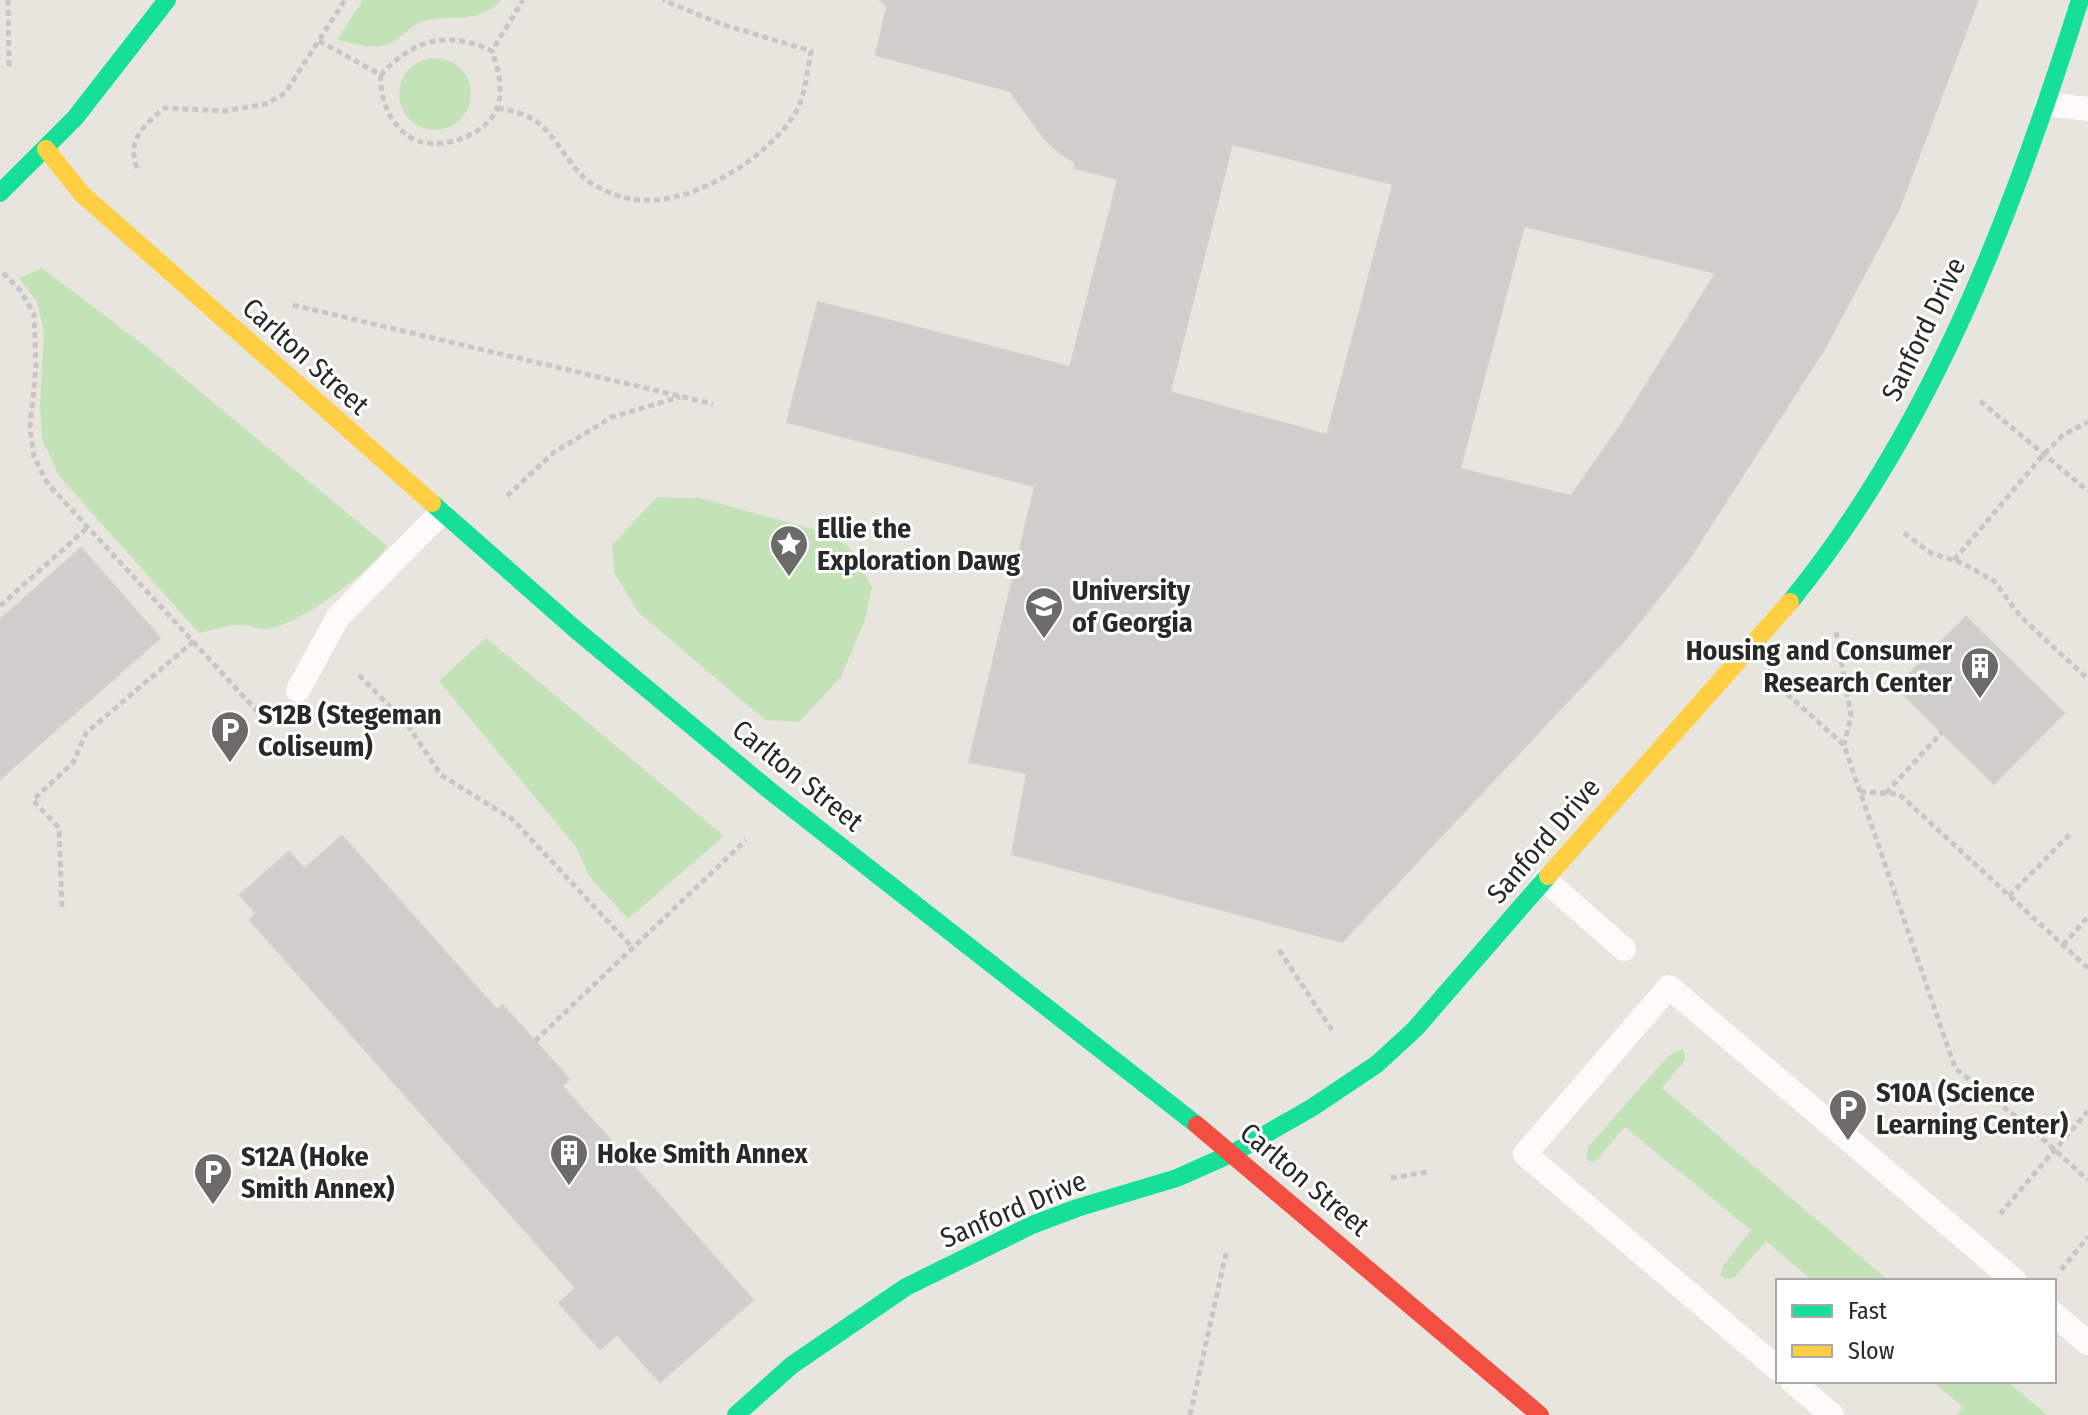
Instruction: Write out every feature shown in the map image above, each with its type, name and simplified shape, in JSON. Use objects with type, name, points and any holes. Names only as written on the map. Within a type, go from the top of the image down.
[{"type":"street","points":[[0,193],[75,118],[167,0]]},
{"type":"street","name":"Sanford Drive","points":[[736,1415],[792,1365],[906,1287],[1032,1225],[1177,1178],[1233,1153],[1313,1107],[1377,1064],[1415,1029],[1776,622],[1842,533],[1924,398],[1986,264],[2047,104],[2080,0]]},
{"type":"street","name":"Carlton Street","points":[[46,149],[82,194],[554,612],[769,790],[1233,1153],[1540,1415]]},
{"type":"lane","points":[[2047,104],[2088,109]]},
{"type":"lane","points":[[298,690],[338,617],[441,513]]},
{"type":"lane","points":[[1545,880],[1624,949]]},
{"type":"lane","points":[[1776,1367],[1525,1154],[1669,987],[2013,1279]]},
{"type":"lane","points":[[2056,1316],[2088,1343]]},
{"type":"lane","points":[[1794,1383],[1832,1415]]},
{"type":"path","points":[[8,0],[9,69]]},
{"type":"path","points":[[140,174],[132,155],[134,145],[140,131],[164,108],[225,111],[266,104],[285,93],[345,0]]},
{"type":"path","points":[[492,51],[472,42],[444,40],[417,45],[397,57],[381,75],[380,91],[388,112],[402,131],[419,141],[442,142],[465,138],[486,124],[498,108],[500,84],[492,51],[523,0]]},
{"type":"path","points":[[498,108],[528,116],[554,138],[573,165],[591,183],[616,196],[642,201],[686,195],[718,180],[755,156],[784,130],[799,107],[811,51],[721,24],[663,0]]},
{"type":"path","points":[[319,41],[381,75]]},
{"type":"path","points":[[3,273],[20,290],[34,314],[36,367],[30,427],[34,457],[48,484],[265,720]]},
{"type":"path","points":[[284,302],[713,404]]},
{"type":"path","points":[[1973,395],[2088,491]]},
{"type":"path","points":[[503,499],[553,453],[612,417],[681,397]]},
{"type":"path","points":[[1954,560],[2045,453],[2063,435],[2088,422]]},
{"type":"path","points":[[0,606],[88,527]]},
{"type":"path","points":[[1903,532],[1931,553],[1954,560],[1994,581],[2021,617],[2088,679]]},
{"type":"path","points":[[1836,631],[1851,716],[1844,745]]},
{"type":"path","points":[[62,907],[59,828],[33,800],[73,763],[86,733],[194,641]]},
{"type":"path","points":[[359,675],[407,724],[441,775],[492,805],[523,828],[633,948]]},
{"type":"path","points":[[1787,694],[1844,745],[1955,1068],[2088,1180]]},
{"type":"path","points":[[1886,793],[1942,732]]},
{"type":"path","points":[[1860,792],[1899,794],[2088,968]]},
{"type":"path","points":[[2009,896],[2071,833]]},
{"type":"path","points":[[535,1041],[750,837]]},
{"type":"path","points":[[2063,945],[2088,917]]},
{"type":"path","points":[[1279,950],[1333,1030]]},
{"type":"path","points":[[1973,1245],[2088,1111]]},
{"type":"path","points":[[1391,1178],[1427,1172]]},
{"type":"path","points":[[2054,1279],[2088,1237]]},
{"type":"path","points":[[1190,1415],[1227,1249]]},
{"type":"green space","points":[[363,0],[501,0],[493,8],[474,16],[424,21],[387,45],[369,46],[337,40]]},
{"type":"green space","points":[[435,58],[455,64],[465,74],[471,94],[465,114],[455,124],[435,130],[415,124],[405,114],[399,94],[405,74],[415,64]]},
{"type":"green space","points":[[42,268],[150,350],[387,546],[379,557],[332,596],[279,626],[266,629],[236,625],[199,633],[59,476],[42,439],[40,403],[44,332],[37,302],[19,278]]},
{"type":"green space","points":[[657,497],[699,498],[820,531],[849,547],[872,587],[865,620],[841,677],[799,722],[765,720],[638,612],[614,572],[612,545]]},
{"type":"green space","points":[[486,638],[724,836],[628,919],[589,876],[576,847],[439,681]]},
{"type":"green space","points":[[1682,1049],[1685,1060],[1662,1088],[1887,1279],[1811,1279],[1766,1241],[1735,1277],[1726,1279],[1721,1276],[1723,1266],[1751,1230],[1625,1127],[1596,1161],[1589,1162],[1586,1156],[1589,1146],[1668,1056]]},
{"type":"green space","points":[[1934,1383],[2009,1383],[2047,1415],[1957,1415],[1963,1407]]},
{"type":"building","points":[[880,0],[1978,0],[1898,211],[1826,346],[1687,562],[1624,641],[1342,942],[1012,854],[1027,773],[969,762],[1035,486],[787,422],[818,302],[1070,367],[1118,179],[1075,168],[1075,163],[1044,138],[1010,91],[876,55],[887,6]],"holes":[[[1232,144],[1393,184],[1327,435],[1170,392]],[[1524,226],[1716,273],[1623,422],[1571,496],[1460,469]]]},
{"type":"building","points":[[81,548],[160,638],[0,779],[0,620]]},
{"type":"building","name":"Housing and Consumer Research Center","points":[[1966,617],[2064,713],[1994,784],[1896,687]]},
{"type":"building","name":"Hoke Smith Annex","points":[[342,836],[497,1010],[502,1005],[569,1079],[562,1086],[753,1300],[660,1382],[617,1334],[600,1349],[559,1303],[576,1288],[250,920],[257,914],[240,895],[289,852],[304,869]]},
{"type":"traffic: fast","points":[[0,193],[75,118],[167,0]]},
{"type":"traffic: fast","points":[[1790,602],[1840,535],[1886,464],[1963,315],[2026,159],[2080,0]]},
{"type":"traffic: fast","points":[[432,503],[575,629],[769,790],[1197,1125]]},
{"type":"traffic: fast","points":[[736,1415],[792,1365],[906,1287],[1032,1225],[1177,1178],[1233,1153],[1313,1107],[1377,1064],[1415,1029],[1548,876]]},
{"type":"traffic: slow","points":[[46,149],[82,194],[432,503]]},
{"type":"traffic: slow","points":[[1548,876],[1790,602]]},
{"type":"traffic: jam","points":[[1197,1125],[1540,1415]]},
{"type":"place","name":"Ellie the Exploration Dawg","points":[[789,578]]},
{"type":"place","name":"University of Georgia","points":[[1044,640]]},
{"type":"place","name":"Housing and Consumer Research Center","points":[[1980,700]]},
{"type":"place","name":"S12B (Stegeman Coliseum)","points":[[230,764]]},
{"type":"place","name":"S10A (Science Learning Center)","points":[[1848,1142]]},
{"type":"place","name":"Hoke Smith Annex","points":[[569,1187]]},
{"type":"place","name":"S12A (Hoke Smith Annex)","points":[[213,1206]]}]
